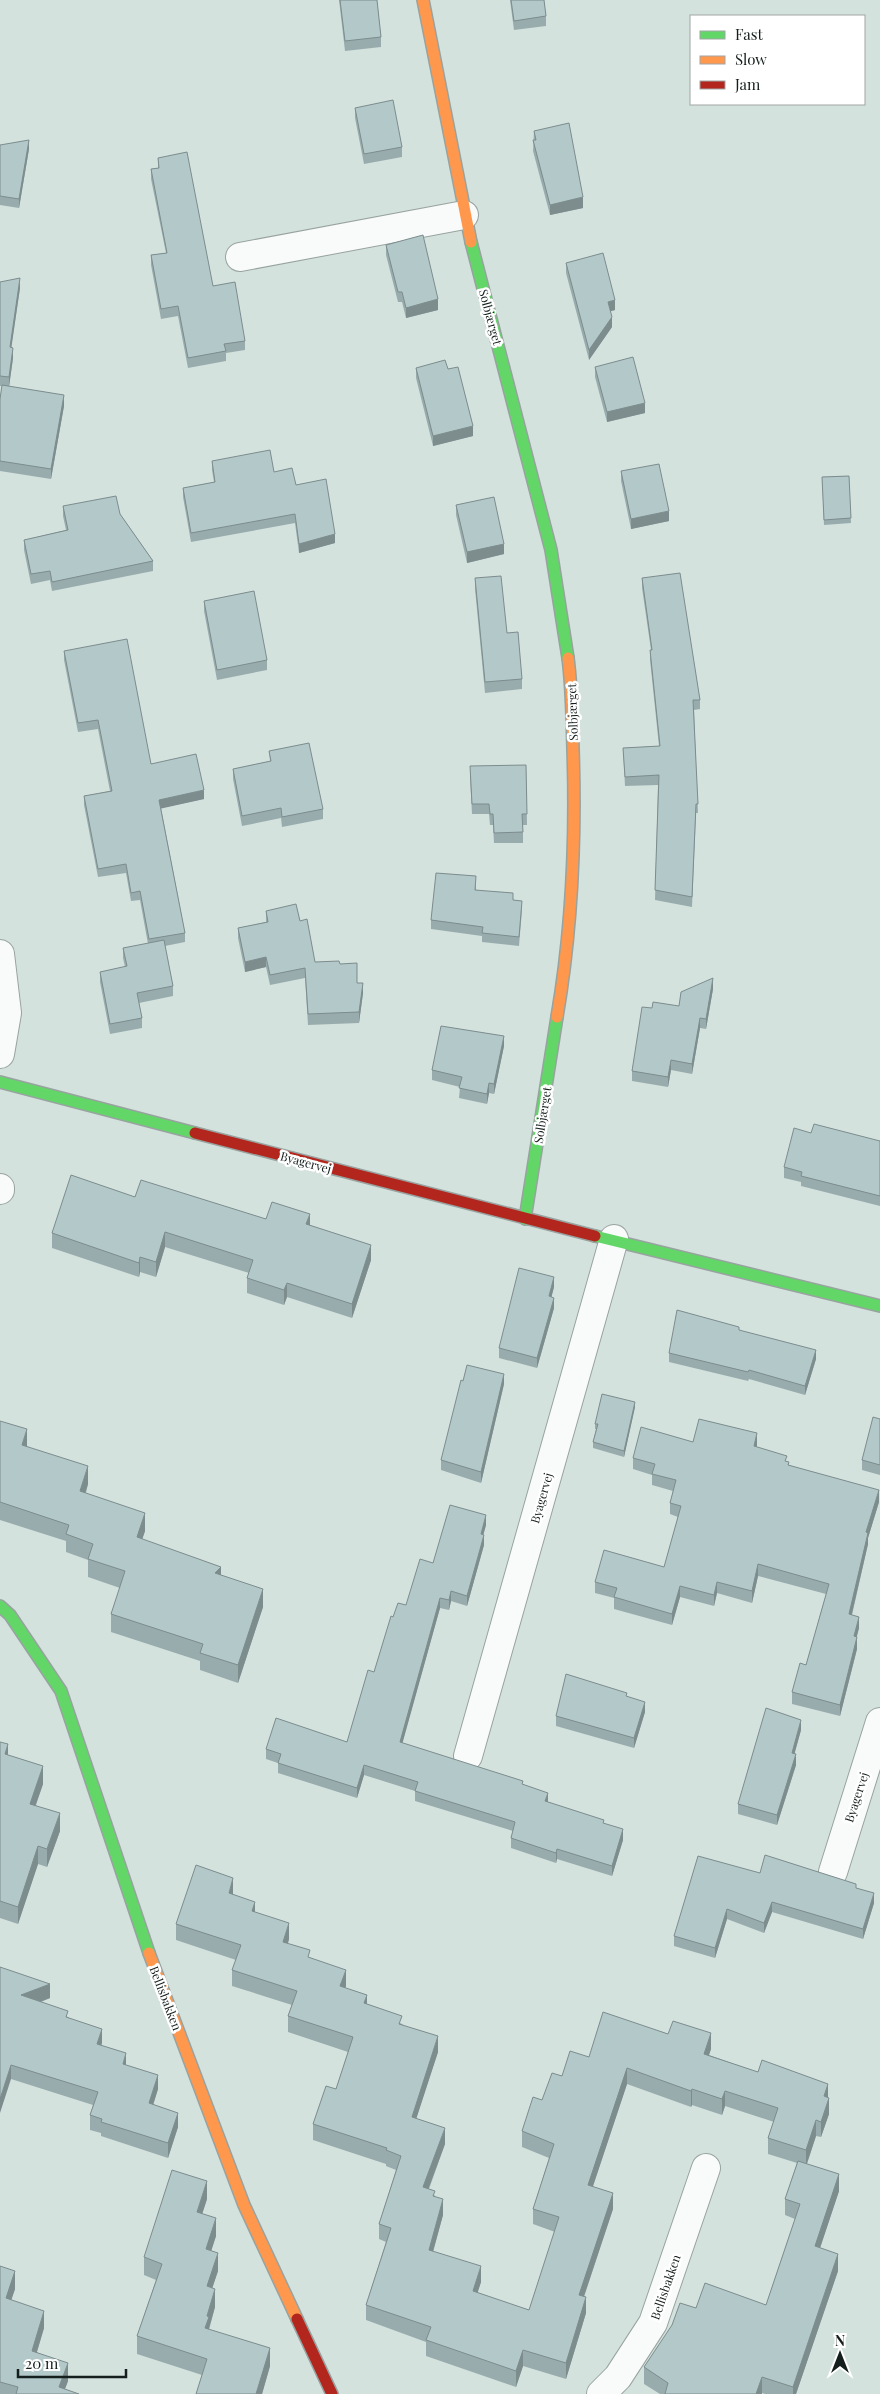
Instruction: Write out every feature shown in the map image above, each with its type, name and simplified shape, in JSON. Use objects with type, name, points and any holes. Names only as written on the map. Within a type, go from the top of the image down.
[{"type":"street","name":"Solbjærget","points":[[423,0],[464,215],[551,550],[571,679],[575,799],[566,964],[525,1219]]},
{"type":"street","points":[[240,257],[464,215]]},
{"type":"street","points":[[0,954],[7,1012],[0,1054]]},
{"type":"street","name":"Byagervej","points":[[0,1082],[525,1219],[614,1239],[880,1306]]},
{"type":"street","name":"Byagervej","points":[[468,1756],[614,1239]]},
{"type":"street","name":"Bellisbakken","points":[[0,1606],[10,1615],[61,1691],[135,1915],[241,2196],[332,2394]]},
{"type":"street","name":"Byagervej","points":[[833,1872],[880,1722]]},
{"type":"street","name":"Bellisbakken","points":[[601,2394],[618,2377],[653,2323],[706,2168]]},
{"type":"building","points":[[340,0],[377,0],[381,37],[345,41]]},
{"type":"building","points":[[511,0],[544,0],[546,16],[514,21]]},
{"type":"building","points":[[393,100],[402,147],[364,154],[355,108]]},
{"type":"building","points":[[569,123],[583,197],[550,205],[533,140],[536,140],[534,131]]},
{"type":"building","points":[[29,140],[19,199],[0,196],[0,145]]},
{"type":"building","points":[[187,152],[213,286],[235,282],[245,341],[224,344],[226,351],[188,358],[178,306],[161,309],[151,255],[167,253],[151,169],[159,168],[158,158]]},
{"type":"building","points":[[423,235],[438,299],[406,308],[402,292],[398,292],[386,245]]},
{"type":"building","points":[[603,253],[615,300],[608,302],[612,317],[589,350],[566,263]]},
{"type":"building","points":[[20,278],[10,347],[13,348],[9,377],[0,376],[0,282]]},
{"type":"building","points":[[633,357],[645,403],[607,412],[595,367]]},
{"type":"building","points":[[445,360],[448,369],[458,367],[473,426],[433,436],[416,368]]},
{"type":"building","points":[[2,385],[64,395],[51,469],[0,461],[0,399]]},
{"type":"building","points":[[270,450],[274,472],[292,468],[296,485],[326,479],[335,534],[299,544],[295,514],[191,533],[183,488],[215,482],[212,461]]},
{"type":"building","points":[[659,464],[669,511],[631,519],[621,471]]},
{"type":"building","points":[[849,476],[851,518],[824,520],[822,477]]},
{"type":"building","points":[[116,496],[120,514],[153,561],[52,582],[50,571],[31,574],[24,540],[68,530],[63,506]]},
{"type":"building","points":[[494,497],[504,544],[467,552],[456,505]]},
{"type":"building","points":[[680,573],[700,700],[693,700],[698,804],[696,804],[692,897],[655,890],[659,775],[625,777],[623,748],[660,746],[650,650],[652,650],[642,578]]},
{"type":"building","points":[[501,576],[507,633],[518,632],[522,679],[485,682],[475,578]]},
{"type":"building","points":[[254,591],[267,660],[217,670],[204,601]]},
{"type":"building","points":[[127,639],[151,764],[196,754],[204,790],[159,800],[185,933],[149,939],[140,891],[131,893],[126,864],[98,869],[84,796],[112,791],[98,720],[78,723],[64,651]]},
{"type":"building","points":[[309,743],[323,809],[282,817],[281,808],[242,816],[233,769],[271,761],[269,751]]},
{"type":"building","points":[[526,765],[527,814],[522,814],[523,832],[494,833],[493,814],[490,814],[489,804],[472,804],[470,766]]},
{"type":"building","points":[[436,873],[476,876],[475,890],[513,893],[513,900],[522,901],[519,937],[482,933],[483,927],[431,920]]},
{"type":"building","points":[[296,904],[300,921],[307,919],[315,962],[339,961],[340,964],[357,963],[357,983],[363,983],[359,1012],[308,1014],[305,968],[270,975],[266,957],[245,962],[238,928],[268,922],[266,911]]},
{"type":"building","points":[[164,940],[173,986],[137,993],[142,1018],[110,1024],[100,972],[127,966],[123,948]]},
{"type":"building","points":[[713,978],[706,1019],[700,1018],[692,1064],[671,1060],[668,1077],[632,1071],[642,1007],[652,1008],[653,1002],[679,1006],[681,992]]},
{"type":"building","points":[[441,1026],[504,1036],[494,1084],[489,1083],[487,1094],[459,1088],[462,1077],[432,1070]]},
{"type":"building","points":[[814,1124],[880,1141],[880,1196],[801,1176],[802,1172],[784,1167],[794,1128],[811,1133]]},
{"type":"building","points":[[71,1175],[135,1197],[141,1180],[266,1219],[272,1202],[310,1214],[306,1224],[371,1245],[352,1304],[287,1283],[284,1290],[247,1278],[253,1260],[165,1232],[156,1262],[140,1257],[139,1263],[52,1233]]},
{"type":"building","points":[[519,1268],[554,1277],[549,1296],[554,1298],[537,1358],[499,1348]]},
{"type":"building","points":[[677,1310],[739,1327],[739,1330],[816,1350],[805,1386],[749,1370],[748,1372],[669,1353]]},
{"type":"building","points":[[467,1365],[504,1374],[481,1472],[441,1460],[461,1380],[463,1381]]},
{"type":"building","points":[[602,1394],[635,1402],[624,1451],[593,1442],[598,1424],[595,1424]]},
{"type":"building","points":[[873,1417],[880,1419],[880,1465],[862,1460]]},
{"type":"building","points":[[699,1419],[757,1433],[754,1446],[787,1456],[785,1461],[789,1462],[788,1465],[879,1490],[866,1532],[868,1533],[849,1614],[859,1617],[854,1636],[857,1637],[840,1705],[792,1692],[800,1663],[806,1665],[829,1584],[758,1564],[752,1591],[717,1582],[714,1595],[680,1586],[672,1614],[614,1597],[617,1588],[595,1582],[604,1550],[664,1567],[681,1506],[670,1503],[676,1480],[652,1474],[655,1464],[633,1458],[641,1427],[693,1442]]},
{"type":"building","points":[[0,1421],[27,1429],[22,1445],[88,1466],[80,1491],[145,1513],[137,1537],[221,1567],[215,1573],[263,1589],[238,1665],[200,1653],[203,1644],[111,1614],[125,1571],[88,1559],[93,1544],[66,1534],[69,1525],[0,1502]]},
{"type":"building","points":[[450,1505],[486,1515],[481,1534],[484,1535],[467,1596],[451,1591],[449,1600],[440,1598],[400,1742],[523,1781],[522,1784],[548,1793],[545,1801],[604,1820],[603,1823],[623,1829],[612,1866],[557,1849],[556,1853],[511,1838],[515,1822],[415,1791],[418,1782],[364,1765],[357,1788],[278,1763],[281,1754],[266,1749],[276,1718],[347,1742],[368,1670],[374,1672],[391,1616],[393,1617],[398,1603],[406,1605],[420,1559],[433,1563]]},
{"type":"building","points":[[566,1674],[627,1693],[626,1696],[645,1702],[634,1738],[556,1716]]},
{"type":"building","points":[[766,1708],[801,1720],[792,1753],[796,1754],[777,1815],[738,1804]]},
{"type":"building","points":[[0,1742],[8,1744],[5,1754],[43,1766],[30,1804],[60,1813],[47,1849],[38,1846],[18,1907],[0,1901]]},
{"type":"building","points":[[765,1855],[856,1884],[856,1888],[874,1893],[863,1929],[772,1902],[764,1923],[727,1909],[715,1948],[674,1936],[698,1856],[760,1873]]},
{"type":"building","points":[[196,1865],[233,1878],[229,1893],[255,1902],[252,1911],[289,1923],[283,1942],[310,1950],[308,1957],[346,1970],[340,1986],[367,1995],[364,2003],[402,2016],[399,2024],[438,2036],[412,2117],[445,2128],[423,2187],[435,2191],[433,2196],[443,2199],[429,2250],[481,2266],[473,2291],[529,2310],[559,2217],[533,2209],[554,2144],[522,2131],[533,2097],[542,2100],[552,2073],[562,2076],[570,2051],[589,2057],[603,2012],[668,2034],[673,2021],[711,2033],[704,2054],[758,2072],[762,2060],[828,2084],[824,2096],[829,2098],[821,2122],[816,2120],[806,2150],[768,2138],[778,2108],[725,2091],[722,2099],[692,2089],[691,2091],[627,2068],[588,2185],[613,2193],[579,2295],[586,2297],[566,2363],[523,2350],[516,2371],[426,2340],[431,2327],[366,2305],[391,2228],[379,2224],[401,2156],[386,2150],[387,2148],[313,2124],[326,2086],[336,2089],[353,2037],[288,2016],[297,1991],[232,1970],[241,1945],[176,1924]]},
{"type":"building","points":[[0,1967],[50,1984],[21,1995],[68,2011],[66,2017],[102,2029],[97,2044],[126,2053],[123,2064],[158,2075],[149,2103],[178,2113],[168,2143],[101,2122],[102,2119],[90,2115],[98,2092],[11,2065],[0,2099]]},
{"type":"building","points":[[798,2161],[839,2174],[815,2246],[838,2254],[793,2387],[762,2377],[756,2394],[665,2394],[668,2383],[644,2367],[672,2325],[680,2303],[696,2308],[705,2283],[766,2305],[800,2204],[785,2199]]},
{"type":"building","points":[[172,2170],[207,2181],[197,2212],[216,2218],[206,2249],[218,2253],[207,2286],[215,2289],[205,2328],[270,2348],[256,2394],[196,2394],[207,2359],[137,2336],[162,2264],[144,2257]]},
{"type":"building","points":[[0,2266],[15,2271],[6,2298],[44,2311],[32,2351],[68,2363],[59,2387],[79,2394],[16,2394],[18,2387],[0,2382]]},
{"type":"traffic: fast","points":[[471,242],[551,550],[568,658]]},
{"type":"traffic: fast","points":[[525,1219],[557,1017]]},
{"type":"traffic: fast","points":[[0,1082],[195,1133]]},
{"type":"traffic: fast","points":[[595,1236],[880,1306]]},
{"type":"traffic: fast","points":[[0,1606],[10,1615],[61,1691],[149,1953]]},
{"type":"traffic: slow","points":[[423,0],[471,242]]},
{"type":"traffic: slow","points":[[557,1017],[566,951],[572,883],[573,749],[568,658]]},
{"type":"traffic: slow","points":[[149,1953],[244,2205],[297,2319]]},
{"type":"traffic: jam","points":[[195,1133],[595,1236]]},
{"type":"traffic: jam","points":[[297,2319],[332,2394]]}]
